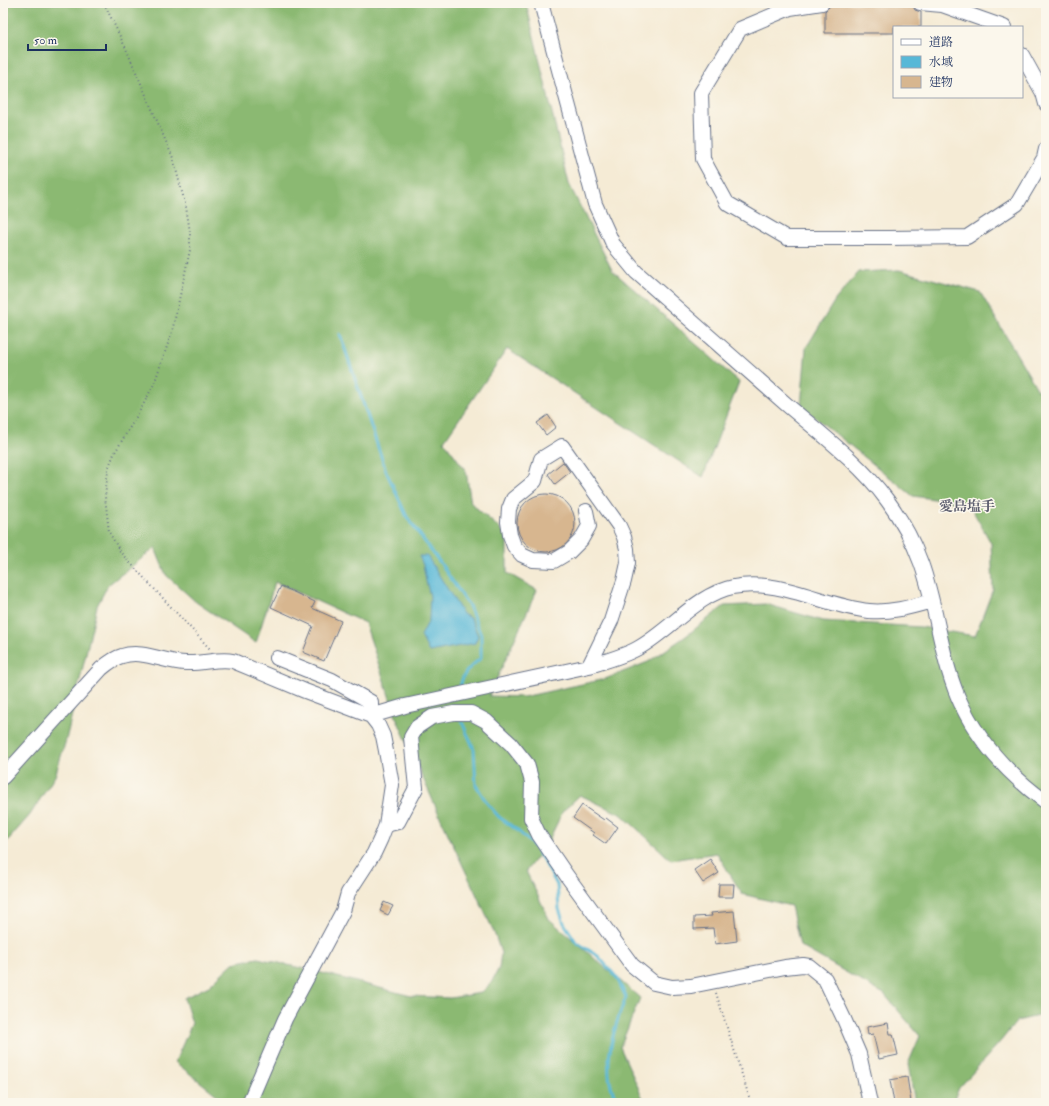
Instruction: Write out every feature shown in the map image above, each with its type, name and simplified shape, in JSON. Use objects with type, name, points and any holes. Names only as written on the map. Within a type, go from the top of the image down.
[{"type":"street","points":[[541,3],[595,204],[613,244],[636,272],[833,444],[870,479],[886,499],[910,538],[921,563],[958,697],[976,731],[1004,766],[1046,802]]},
{"type":"street","points":[[822,3],[790,8],[740,29],[701,93],[704,159],[728,203],[786,238],[967,237],[1017,204],[1044,158],[1046,149]]},
{"type":"street","points":[[920,3],[942,6],[1001,26]]},
{"type":"street","points":[[1023,57],[1043,93],[1046,104]]},
{"type":"street","points":[[586,510],[589,526],[581,540],[569,552],[554,561],[533,560],[522,555],[514,546],[510,535],[508,522],[509,509],[513,499],[535,481],[540,459],[562,446],[619,526],[627,549],[628,563],[624,581],[611,620],[589,666]]},
{"type":"street","points":[[371,716],[405,706],[611,660],[639,648],[700,603],[720,591],[732,587],[755,584],[792,591],[855,609],[869,611],[884,612],[898,610],[932,601]]},
{"type":"street","points":[[7,773],[101,669],[122,655],[142,655],[184,663],[221,660],[233,661],[305,691],[371,716],[383,736],[392,785],[386,825],[374,853],[348,893],[343,911],[332,933],[285,1018],[249,1103]]},
{"type":"street","points":[[277,658],[332,680],[371,702],[371,716]]},
{"type":"street","points":[[386,825],[398,822],[416,788],[411,736],[416,727],[432,717],[454,713],[471,713],[486,721],[511,744],[527,764],[532,782],[531,818],[539,835],[632,965],[654,983],[672,987],[691,986],[785,967],[803,965],[813,968],[825,979],[853,1040],[870,1103]]},
{"type":"path","points":[[104,3],[127,51],[173,158],[186,207],[190,232],[190,250],[172,332],[154,384],[114,454],[108,469],[105,497],[109,532],[121,553],[130,564],[221,660]]},
{"type":"path","points":[[713,982],[752,1103]]},
{"type":"green space","points":[[3,3],[526,3],[569,184],[612,270],[739,382],[703,477],[507,349],[444,441],[466,471],[471,503],[507,535],[507,573],[537,590],[489,696],[523,697],[605,679],[648,662],[686,636],[724,606],[766,604],[823,621],[921,627],[975,636],[993,589],[991,543],[969,504],[913,496],[801,406],[806,348],[835,300],[859,272],[899,270],[980,292],[1046,404],[1046,1012],[1038,1016],[1017,1021],[959,1088],[952,1103],[915,1103],[908,1064],[920,1036],[884,994],[800,946],[791,906],[742,894],[717,853],[671,860],[622,815],[580,795],[563,811],[548,842],[526,871],[549,919],[640,998],[620,1047],[645,1103],[227,1103],[175,1062],[192,1023],[184,998],[209,986],[233,963],[258,958],[411,996],[450,998],[481,993],[491,983],[499,968],[501,953],[494,932],[441,819],[396,717],[365,623],[275,582],[256,643],[196,602],[166,575],[155,548],[108,585],[97,606],[66,740],[55,776],[30,815],[3,846]]},
{"type":"water","points":[[419,556],[427,556],[463,614],[471,619],[478,636],[475,643],[429,652],[421,636],[429,620],[430,596],[423,565]]},
{"type":"building","points":[[830,3],[912,4],[915,10],[921,12],[921,26],[893,26],[893,33],[825,33],[825,11],[830,6]]},
{"type":"building","points":[[548,415],[556,427],[546,435],[537,423]]},
{"type":"building","points":[[563,462],[570,472],[555,484],[548,474]]},
{"type":"building","points":[[540,494],[552,494],[562,498],[571,507],[575,517],[575,529],[567,544],[552,552],[540,552],[530,548],[521,539],[517,529],[517,517],[521,507],[530,498]]},
{"type":"building","points":[[281,586],[315,602],[312,608],[341,621],[324,661],[303,652],[313,626],[271,607]]},
{"type":"building","points":[[582,805],[604,820],[606,818],[618,827],[606,844],[593,835],[594,833],[573,818]]},
{"type":"building","points":[[710,859],[719,873],[703,883],[694,870]]},
{"type":"building","points":[[719,884],[734,884],[733,897],[718,897]]},
{"type":"building","points":[[384,902],[393,906],[388,915],[380,911]]},
{"type":"building","points":[[734,911],[737,941],[715,944],[713,928],[694,929],[694,917],[712,916],[711,913]]},
{"type":"building","points":[[888,1023],[890,1034],[893,1034],[898,1055],[879,1059],[873,1034],[868,1035],[867,1027]]},
{"type":"building","points":[[907,1077],[911,1102],[894,1103],[890,1080]]},
{"type":"waterway","points":[[340,334],[386,471],[407,517],[469,606],[481,635],[481,658],[469,668],[464,675],[460,690]]},
{"type":"waterway","points":[[462,722],[474,749],[476,785],[487,803],[499,817],[517,830],[533,845],[557,885],[559,909],[564,923],[576,942],[598,956],[617,978],[626,997],[618,1018],[609,1055],[609,1078],[619,1103]]},
{"type":"district","name":"愛島塩手","points":[[967,506]]}]
